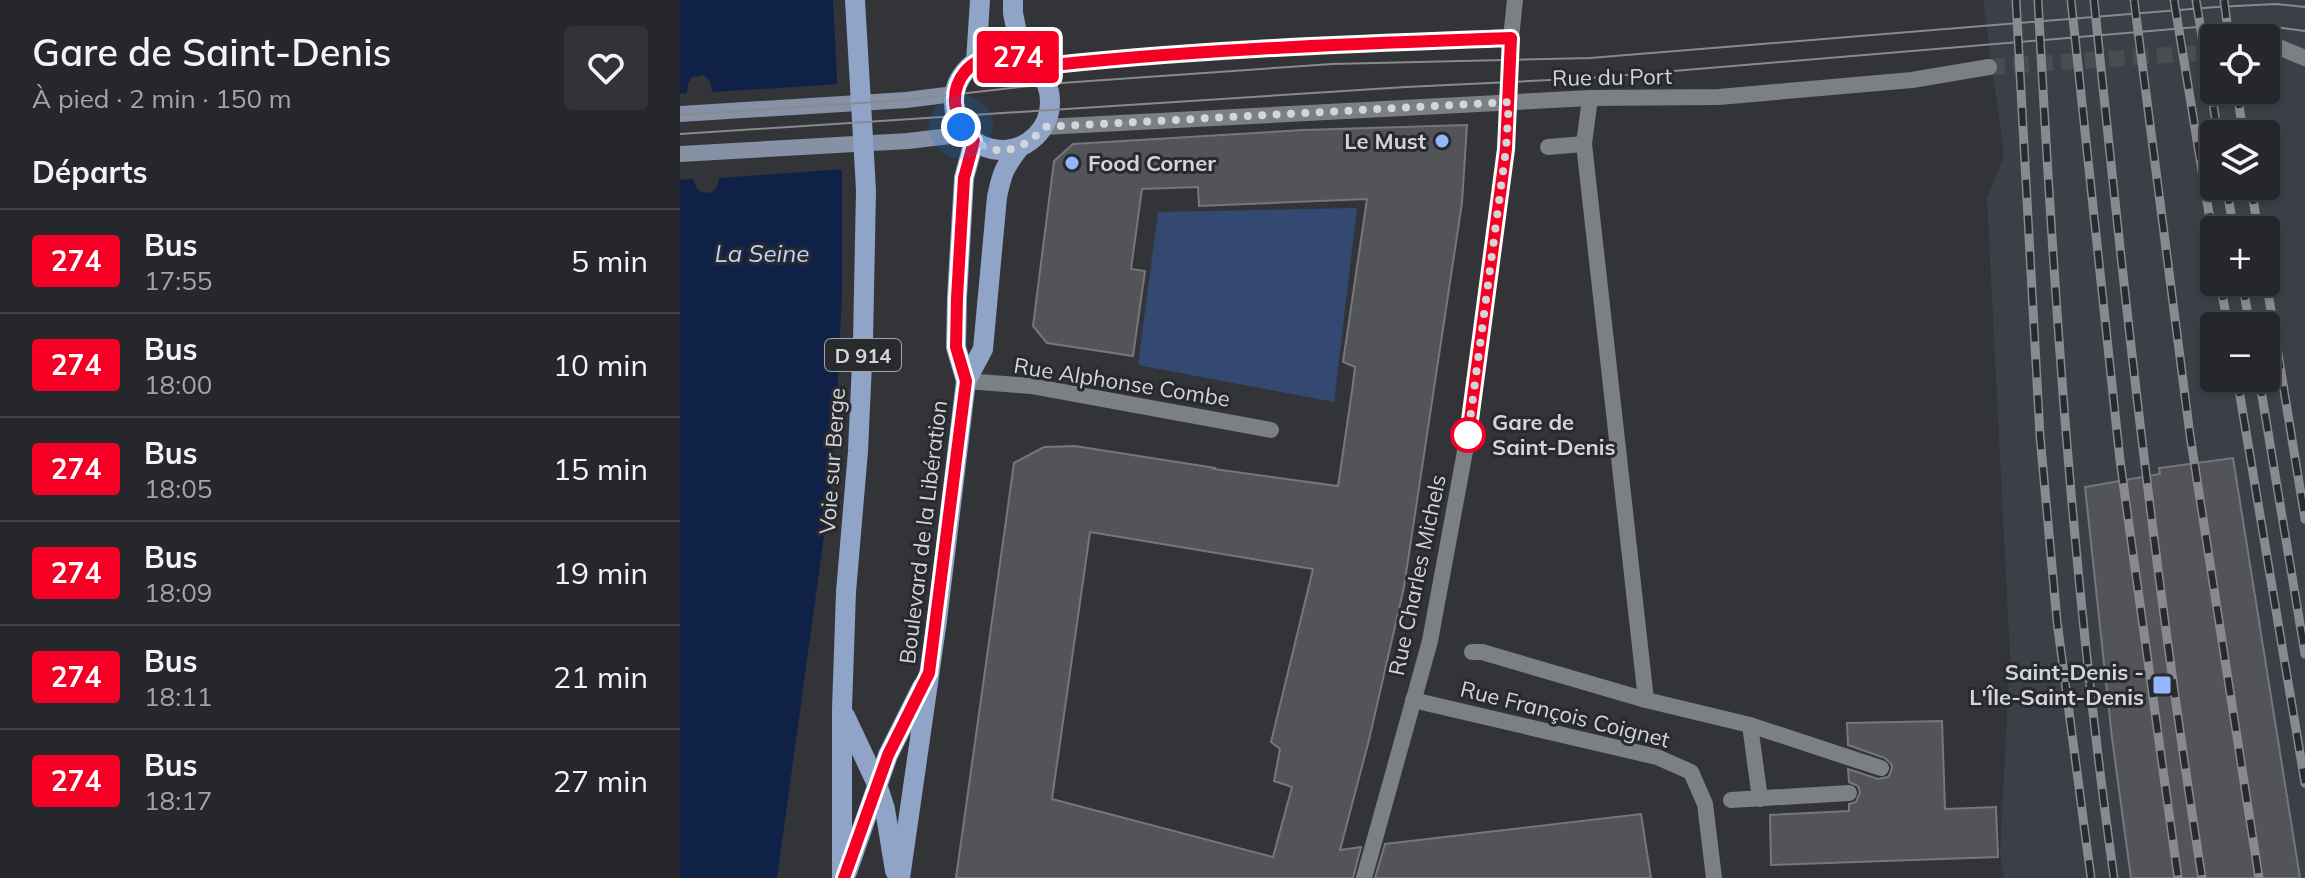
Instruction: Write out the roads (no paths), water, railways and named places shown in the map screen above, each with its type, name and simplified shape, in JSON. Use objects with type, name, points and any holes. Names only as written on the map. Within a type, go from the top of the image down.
[{"type":"main road","name":"Voie sur Berge","points":[[843,878],[842,709],[846,592],[862,373],[866,190],[855,0]]},
{"type":"main road","points":[[976,62],[980,0]]},
{"type":"main road","points":[[1013,0],[1013,13],[1028,63]]},
{"type":"main road","points":[[1006,54],[1028,63],[1045,80],[1050,96],[1050,111],[1044,127],[1033,140],[1019,148],[1003,151],[988,149],[970,138],[956,117],[954,94],[964,73],[976,62],[990,56],[1006,54]]},
{"type":"main road","points":[[680,114],[906,100],[954,94]]},
{"type":"main road","points":[[680,154],[970,138]]},
{"type":"main road","name":"Boulevard de la Libération","points":[[966,381],[956,347],[964,178],[970,138]]},
{"type":"main road","name":"Boulevard de la Libération","points":[[898,878],[929,673],[966,381],[983,349],[1000,181],[1003,170],[1019,148]]},
{"type":"main road","name":"D 914","points":[[843,878],[888,755],[929,673]]},
{"type":"main road","name":"D 914","points":[[842,709],[877,784],[898,878]]},
{"type":"street","name":"Rue Charles Michels","points":[[1364,878],[1430,641],[1468,435],[1506,149],[1515,0]]},
{"type":"street","points":[[1028,63],[1511,38]]},
{"type":"street","points":[[2281,48],[2305,58]]},
{"type":"street","name":"Rue du Port","points":[[1044,127],[1590,98],[1719,97],[1912,80],[1989,67]]},
{"type":"street","points":[[1590,98],[1584,144],[1646,700]]},
{"type":"street","points":[[1548,147],[1584,144]]},
{"type":"street","name":"Rue Alphonse Combe","points":[[966,381],[1031,386],[1271,430]]},
{"type":"street","points":[[1472,652],[1482,652],[1646,700],[1750,725],[1881,768]]},
{"type":"street","name":"Rue François Coignet","points":[[1413,700],[1657,757],[1691,772],[1705,804],[1714,878]]},
{"type":"street","points":[[1750,725],[1760,799]]},
{"type":"street","points":[[1731,800],[1849,793]]},
{"type":"water","name":"La Seine","points":[[680,0],[833,0],[842,176],[842,293],[837,399],[831,485],[777,878],[680,878]]},
{"type":"tunnel","points":[[1989,67],[2200,53]]},
{"type":"tram line","points":[[680,115],[906,100],[1047,84],[1332,64],[1590,58],[2216,7],[2276,4],[2305,7]]},
{"type":"tram line","points":[[680,134],[1591,78],[2221,25],[2305,31]]},
{"type":"railway","points":[[2016,0],[2040,436],[2057,621],[2091,878]]},
{"type":"railway","points":[[2038,0],[2076,550],[2114,878]]},
{"type":"railway","points":[[2071,0],[2120,460],[2178,878]]},
{"type":"railway","points":[[2094,0],[2142,440],[2202,878]]},
{"type":"railway","points":[[2134,0],[2190,435],[2259,878]]},
{"type":"railway","points":[[2174,0],[2209,216]]},
{"type":"railway","points":[[2196,0],[2216,120]]},
{"type":"railway","points":[[2224,0],[2227,24]]},
{"type":"railway","points":[[2239,104],[2241,120]]},
{"type":"railway","points":[[2229,200],[2231,216]]},
{"type":"railway","points":[[2253,200],[2256,216]]},
{"type":"railway","points":[[2223,296],[2225,312]]},
{"type":"railway","points":[[2245,296],[2247,312]]},
{"type":"railway","points":[[2269,296],[2305,519]]},
{"type":"railway","points":[[2239,392],[2305,783]]},
{"type":"railway","points":[[2261,392],[2305,654]]},
{"type":"place","name":"Le Must","points":[[1442,141]]},
{"type":"place","name":"Food Corner","points":[[1072,163]]},
{"type":"place","name":"Gare de Saint-Denis","points":[[1468,435]]},
{"type":"place","name":"Saint-Denis - L'Île-Saint-Denis","points":[[2162,685]]}]
